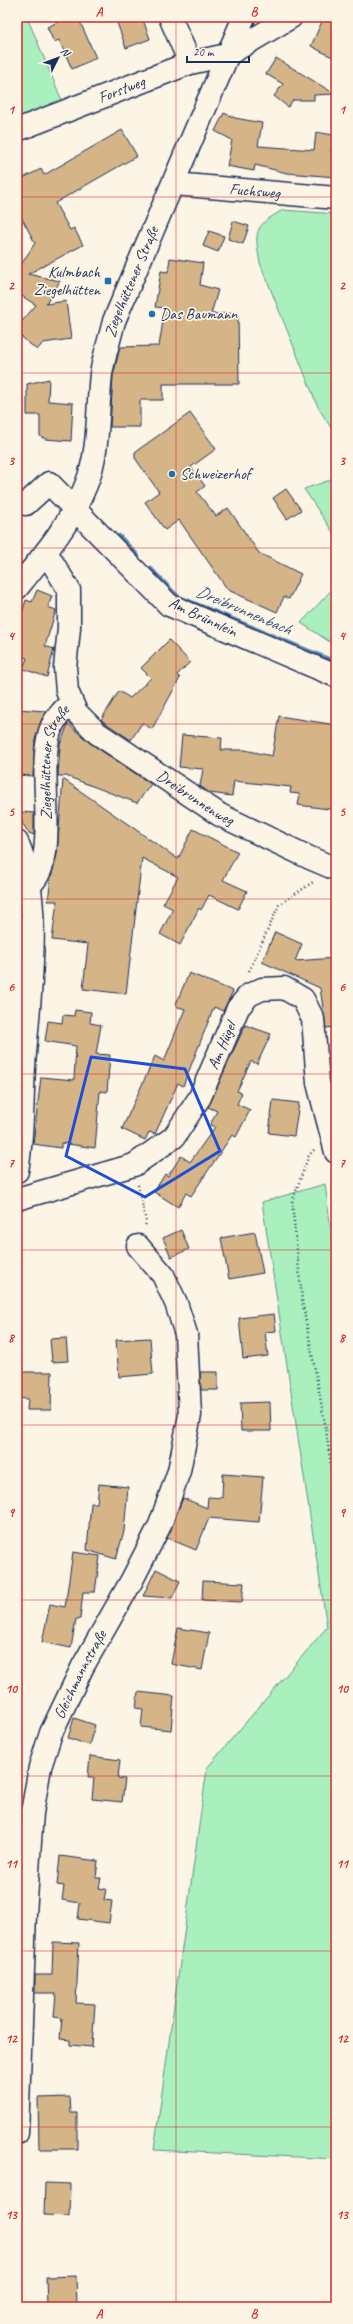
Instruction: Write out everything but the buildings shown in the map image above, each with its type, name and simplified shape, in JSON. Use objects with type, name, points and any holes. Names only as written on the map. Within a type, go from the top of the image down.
[{"type":"street","points":[[170,17],[190,63]]},
{"type":"street","name":"Ziegelhüttener Straße","points":[[20,577],[46,552],[75,508],[87,484],[92,457],[102,372],[114,321],[174,184],[244,17]]},
{"type":"street","name":"Forstweg","points":[[17,130],[190,63],[227,55],[291,17]]},
{"type":"street","name":"Fuchsweg","points":[[174,184],[336,198]]},
{"type":"street","name":"Am Brünnlein","points":[[26,504],[49,483],[169,605],[336,676]]},
{"type":"street","name":"Ziegelhüttener Straße","points":[[31,884],[41,870],[45,847],[47,761],[51,727],[62,711],[71,703],[67,691],[66,668],[70,628],[69,590],[46,552]]},
{"type":"street","name":"Dreibrunnenweg","points":[[71,703],[76,712],[97,733],[220,815],[334,868]]},
{"type":"street","points":[[17,842],[23,854],[31,884],[31,964],[17,1171]]},
{"type":"street","points":[[249,995],[262,989],[284,988],[303,999],[312,1019],[318,1083],[336,1152]]},
{"type":"street","name":"Am Hügel","points":[[17,1199],[134,1165],[174,1137],[200,1096],[238,1008],[249,995]]},
{"type":"street","name":"Gleichmannstraße","points":[[17,2133],[25,1914],[32,1813],[40,1767],[51,1733],[83,1666],[132,1580],[160,1525],[179,1471],[190,1415],[186,1334],[176,1303],[163,1276],[138,1246]]},
{"type":"path","points":[[249,995],[247,973],[280,905],[334,868]]},
{"type":"path","points":[[331,1130],[309,1155],[292,1202],[302,1300],[326,1429],[336,1503]]},
{"type":"path","points":[[134,1165],[146,1222]]},
{"type":"highlighted area","points":[[91,1057],[185,1069],[220,1151],[145,1197],[66,1156]]},
{"type":"green space","points":[[17,17],[27,17],[63,103],[17,126]]},
{"type":"green space","points":[[283,210],[336,214],[336,436],[318,407],[260,263],[257,243],[258,230],[266,221]]},
{"type":"green space","points":[[336,478],[336,537],[304,489]]},
{"type":"green space","points":[[336,585],[336,646],[301,623]]},
{"type":"green space","points":[[325,1184],[336,1268],[336,2159],[154,2150],[207,1768],[327,1627],[262,1202]]},
{"type":"waterway","name":"Dreibrunnenbach","points":[[119,537],[137,556]]},
{"type":"waterway","name":"Dreibrunnenbach","points":[[150,569],[177,597],[336,663]]},
{"type":"place","name":"Kulmbach Ziegelhütten","points":[[108,281]]},
{"type":"place","name":"Das Baumann","points":[[152,314]]},
{"type":"place","name":"Schweizerhof","points":[[172,474]]}]
